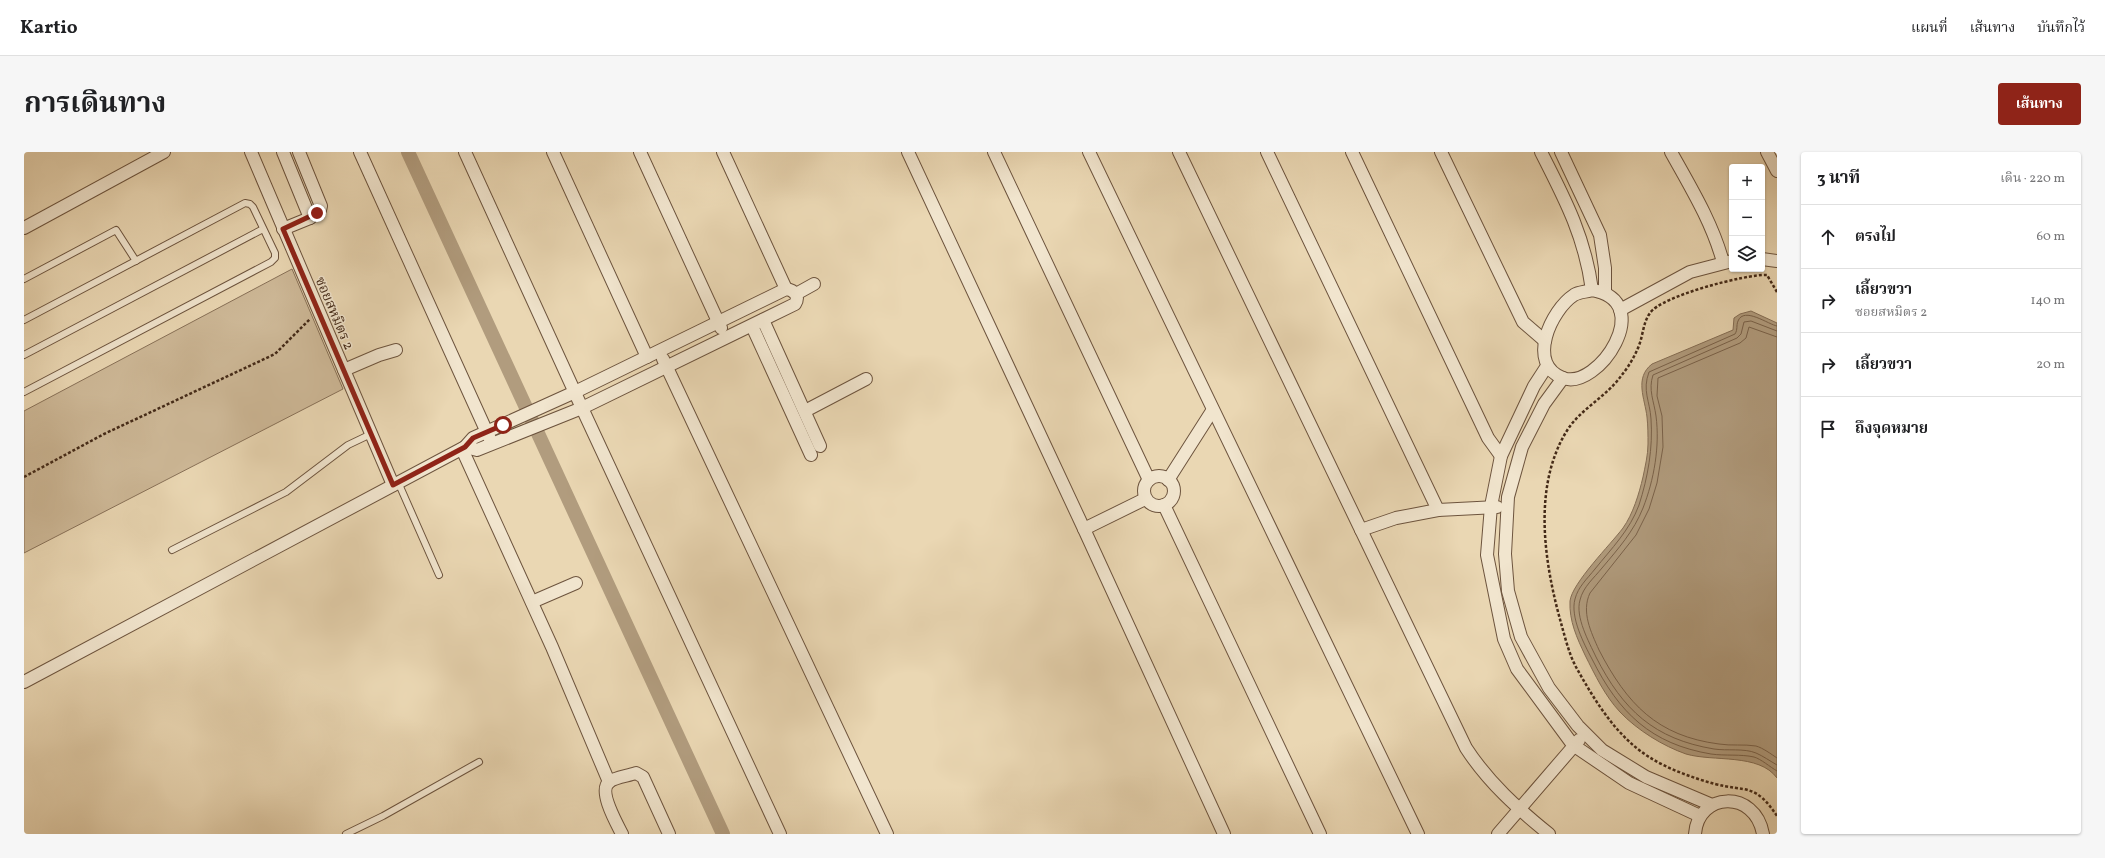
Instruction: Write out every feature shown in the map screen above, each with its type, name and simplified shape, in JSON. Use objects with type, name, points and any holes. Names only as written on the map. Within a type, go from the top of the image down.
[{"type":"street","points":[[24,228],[164,152]]},
{"type":"street","name":"ซอยสหมิตร 2","points":[[251,152],[371,434],[395,484]]},
{"type":"street","points":[[283,152],[310,218]]},
{"type":"street","points":[[283,229],[310,218],[320,210],[321,206],[299,152]]},
{"type":"street","points":[[360,152],[492,444]]},
{"type":"street","points":[[465,152],[780,834]]},
{"type":"street","points":[[553,152],[647,357]]},
{"type":"street","points":[[640,152],[726,338]]},
{"type":"street","points":[[463,448],[477,450],[582,408],[795,304],[797,299],[791,292],[723,152]]},
{"type":"street","points":[[908,152],[1224,834]]},
{"type":"street","points":[[994,152],[1149,480]]},
{"type":"street","points":[[1089,152],[1212,411],[1418,834]]},
{"type":"street","points":[[1179,152],[1466,748],[1486,776],[1518,810],[1549,834]]},
{"type":"street","points":[[1267,152],[1438,510]]},
{"type":"street","points":[[1352,152],[1488,438],[1501,456]]},
{"type":"street","points":[[1441,152],[1523,322],[1544,341]]},
{"type":"street","points":[[1541,152],[1573,214],[1589,265],[1592,290]]},
{"type":"street","points":[[1561,152],[1600,235],[1605,268],[1605,292]]},
{"type":"street","points":[[1620,310],[1690,272],[1727,262],[1709,221],[1671,152]]},
{"type":"street","points":[[1767,152],[1777,171]]},
{"type":"street","points":[[1765,260],[1777,262]]},
{"type":"street","points":[[24,682],[463,448],[473,438],[576,392],[718,322],[814,284]]},
{"type":"street","points":[[1592,290],[1605,292],[1616,301],[1623,318],[1619,336],[1608,355],[1591,371],[1578,378],[1568,380],[1556,375],[1547,366],[1544,353],[1544,341],[1552,323],[1564,304],[1575,295],[1592,290]]},
{"type":"street","points":[[763,320],[820,446]]},
{"type":"street","points":[[752,326],[811,455]]},
{"type":"street","points":[[344,370],[379,355],[396,350]]},
{"type":"street","points":[[659,351],[887,834]]},
{"type":"street","points":[[1547,366],[1534,386],[1501,456],[1491,506],[1488,555],[1504,639],[1517,669],[1573,745],[1629,783],[1700,816]]},
{"type":"street","points":[[1563,378],[1544,404],[1522,447],[1508,497],[1505,554],[1508,591],[1521,637],[1549,688],[1585,734],[1602,750],[1646,777],[1712,805]]},
{"type":"street","points":[[805,412],[866,379]]},
{"type":"street","points":[[1168,480],[1212,411]]},
{"type":"street","points":[[463,448],[532,602],[609,782]]},
{"type":"street","points":[[1159,476],[1168,480],[1172,484],[1173,494],[1168,503],[1164,506],[1153,505],[1146,499],[1144,488],[1149,480],[1159,476]]},
{"type":"street","points":[[1084,529],[1146,499]]},
{"type":"street","points":[[1164,506],[1320,834]]},
{"type":"street","points":[[1361,530],[1396,518],[1438,510],[1491,506],[1508,509]]},
{"type":"street","points":[[532,602],[576,583]]},
{"type":"street","points":[[1498,834],[1573,745],[1585,734]]},
{"type":"street","points":[[622,834],[605,796],[605,788],[609,782],[636,773],[639,774],[646,784],[669,834]]},
{"type":"street","points":[[1695,834],[1695,827],[1700,816],[1712,805],[1722,801],[1734,801],[1745,805],[1754,812],[1761,822],[1763,834]]},
{"type":"lane","points":[[24,320],[245,203],[250,204],[253,207],[275,253],[275,258],[271,262],[24,392]]},
{"type":"lane","points":[[24,355],[263,229]]},
{"type":"lane","points":[[24,279],[116,230],[136,261]]},
{"type":"lane","points":[[172,550],[286,492],[348,446],[371,434]]},
{"type":"lane","points":[[395,484],[439,574]]},
{"type":"lane","points":[[346,834],[383,816],[479,762]]},
{"type":"path","points":[[1777,292],[1767,275],[1748,276],[1720,282],[1663,304],[1650,311],[1635,354],[1620,377],[1569,428],[1555,454],[1548,477],[1546,501],[1546,541],[1550,572],[1555,602],[1564,636],[1574,664],[1594,698],[1613,725],[1650,757],[1676,770],[1716,784],[1737,786],[1753,791],[1767,801],[1777,816]]},
{"type":"path","points":[[24,477],[104,434],[275,354],[318,311]]},
{"type":"shaded area","points":[[292,269],[343,389],[24,553],[24,411]]},
{"type":"water","points":[[1751,311],[1777,323],[1777,778],[1769,770],[1759,765],[1735,760],[1697,756],[1677,751],[1659,742],[1634,725],[1615,706],[1597,678],[1576,636],[1570,608],[1572,593],[1577,584],[1623,528],[1630,517],[1638,497],[1648,448],[1647,417],[1642,389],[1643,376],[1652,364],[1733,330],[1734,318],[1740,314]]},
{"type":"waterway","points":[[408,152],[723,834]]},
{"type":"route","points":[[317,213],[310,218],[283,229],[393,485],[465,447],[473,438],[503,425]]}]
